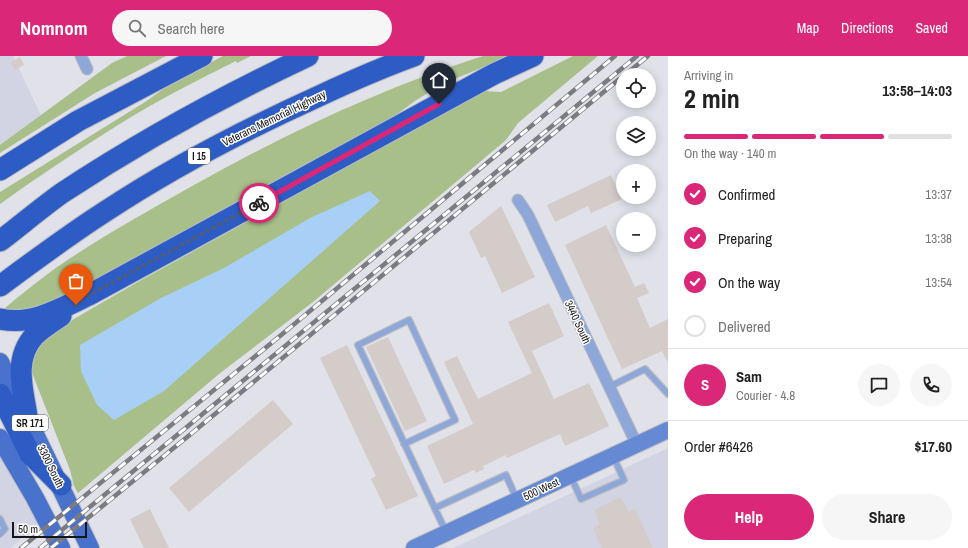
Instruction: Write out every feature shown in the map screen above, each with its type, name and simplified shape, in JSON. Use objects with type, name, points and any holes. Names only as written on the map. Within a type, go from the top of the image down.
[{"type":"highway","points":[[0,170],[78,121],[202,56]]},
{"type":"highway","points":[[0,241],[61,194],[154,136],[252,83],[308,56]]},
{"type":"highway","name":"Veterans Memorial Highway","points":[[0,286],[106,211],[204,152],[273,117],[341,86],[414,56]]},
{"type":"highway","points":[[0,319],[21,321],[34,319],[89,295],[494,74],[533,56]]},
{"type":"highway","points":[[0,183],[100,120],[155,81]]},
{"type":"highway","points":[[27,416],[20,369],[24,352],[34,336],[89,295]]},
{"type":"highway","points":[[0,394],[30,454],[61,485]]},
{"type":"main road","name":"3300 South","points":[[0,362],[61,485],[90,548]]},
{"type":"main road","name":"500 West","points":[[414,548],[668,430]]},
{"type":"main road","name":"SR 171","points":[[0,438],[35,498],[61,548]]},
{"type":"street","points":[[81,56],[87,69]]},
{"type":"street","name":"3440 South","points":[[518,200],[528,215],[637,445]]},
{"type":"lane","points":[[404,444],[455,420],[409,320],[358,345],[404,444],[447,533]]},
{"type":"lane","points":[[609,386],[646,369],[668,394]]},
{"type":"lane","points":[[570,475],[581,499],[624,480],[613,456]]},
{"type":"lane","points":[[435,508],[506,475],[517,500]]},
{"type":"lane","points":[[0,518],[5,529],[0,534]]},
{"type":"shaded area","points":[[0,56],[13,56],[45,124],[0,151]]},
{"type":"shaded area","points":[[668,448],[668,548],[453,548],[533,511]]},
{"type":"shaded area","points":[[0,452],[39,523],[11,548],[0,548]]},
{"type":"green space","points":[[127,56],[166,56],[95,93],[0,153],[0,145],[112,63]]},
{"type":"green space","points":[[223,56],[251,56],[237,63],[236,61],[206,76],[132,116],[59,163],[0,204],[0,192],[145,102],[172,83]]},
{"type":"green space","points":[[483,56],[507,56],[442,84],[393,117],[56,303],[43,308],[0,312],[21,294],[74,256],[142,214],[264,147],[336,113],[408,82]]},
{"type":"green space","points":[[573,56],[598,56],[518,123],[506,140],[313,302],[219,374],[78,493],[74,486],[70,470],[29,365],[34,349],[60,327],[136,283],[484,91],[501,92]]},
{"type":"water","points":[[370,191],[380,201],[164,391],[114,420],[97,405],[81,371],[80,345],[161,298],[224,268],[312,217]]},
{"type":"building","points":[[20,57],[24,65],[15,70],[11,62]]},
{"type":"building","points":[[611,175],[616,186],[616,202],[591,213],[588,206],[555,222],[547,205]]},
{"type":"building","points":[[501,206],[535,277],[502,293],[485,256],[481,258],[469,232]]},
{"type":"building","points":[[606,225],[616,246],[616,252],[619,252],[635,287],[644,283],[649,293],[637,298],[650,328],[668,319],[668,363],[662,351],[622,369],[565,245]]},
{"type":"building","points":[[549,303],[564,336],[532,351],[554,399],[589,383],[609,426],[565,446],[560,434],[507,458],[506,455],[483,466],[484,469],[476,473],[474,470],[444,484],[427,446],[473,424],[444,362],[457,356],[478,399],[532,373],[508,322]]},
{"type":"building","points":[[388,337],[427,421],[405,431],[366,347]]},
{"type":"building","points":[[347,345],[418,496],[386,510],[371,479],[376,476],[320,358]]},
{"type":"building","points":[[273,400],[293,424],[189,512],[169,488]]},
{"type":"building","points":[[621,497],[628,512],[635,509],[653,548],[602,548],[593,528],[600,524],[594,510]]},
{"type":"building","points":[[150,509],[169,548],[144,548],[130,519]]},
{"type":"railway","points":[[21,548],[280,336],[615,56]]},
{"type":"railway","points":[[40,548],[637,56]]},
{"type":"railway","points":[[633,68],[648,56]]},
{"type":"railway","points":[[51,548],[616,82]]},
{"type":"way so far","points":[[76,305],[89,295],[259,203]]},
{"type":"route","points":[[259,203],[439,104]]}]
